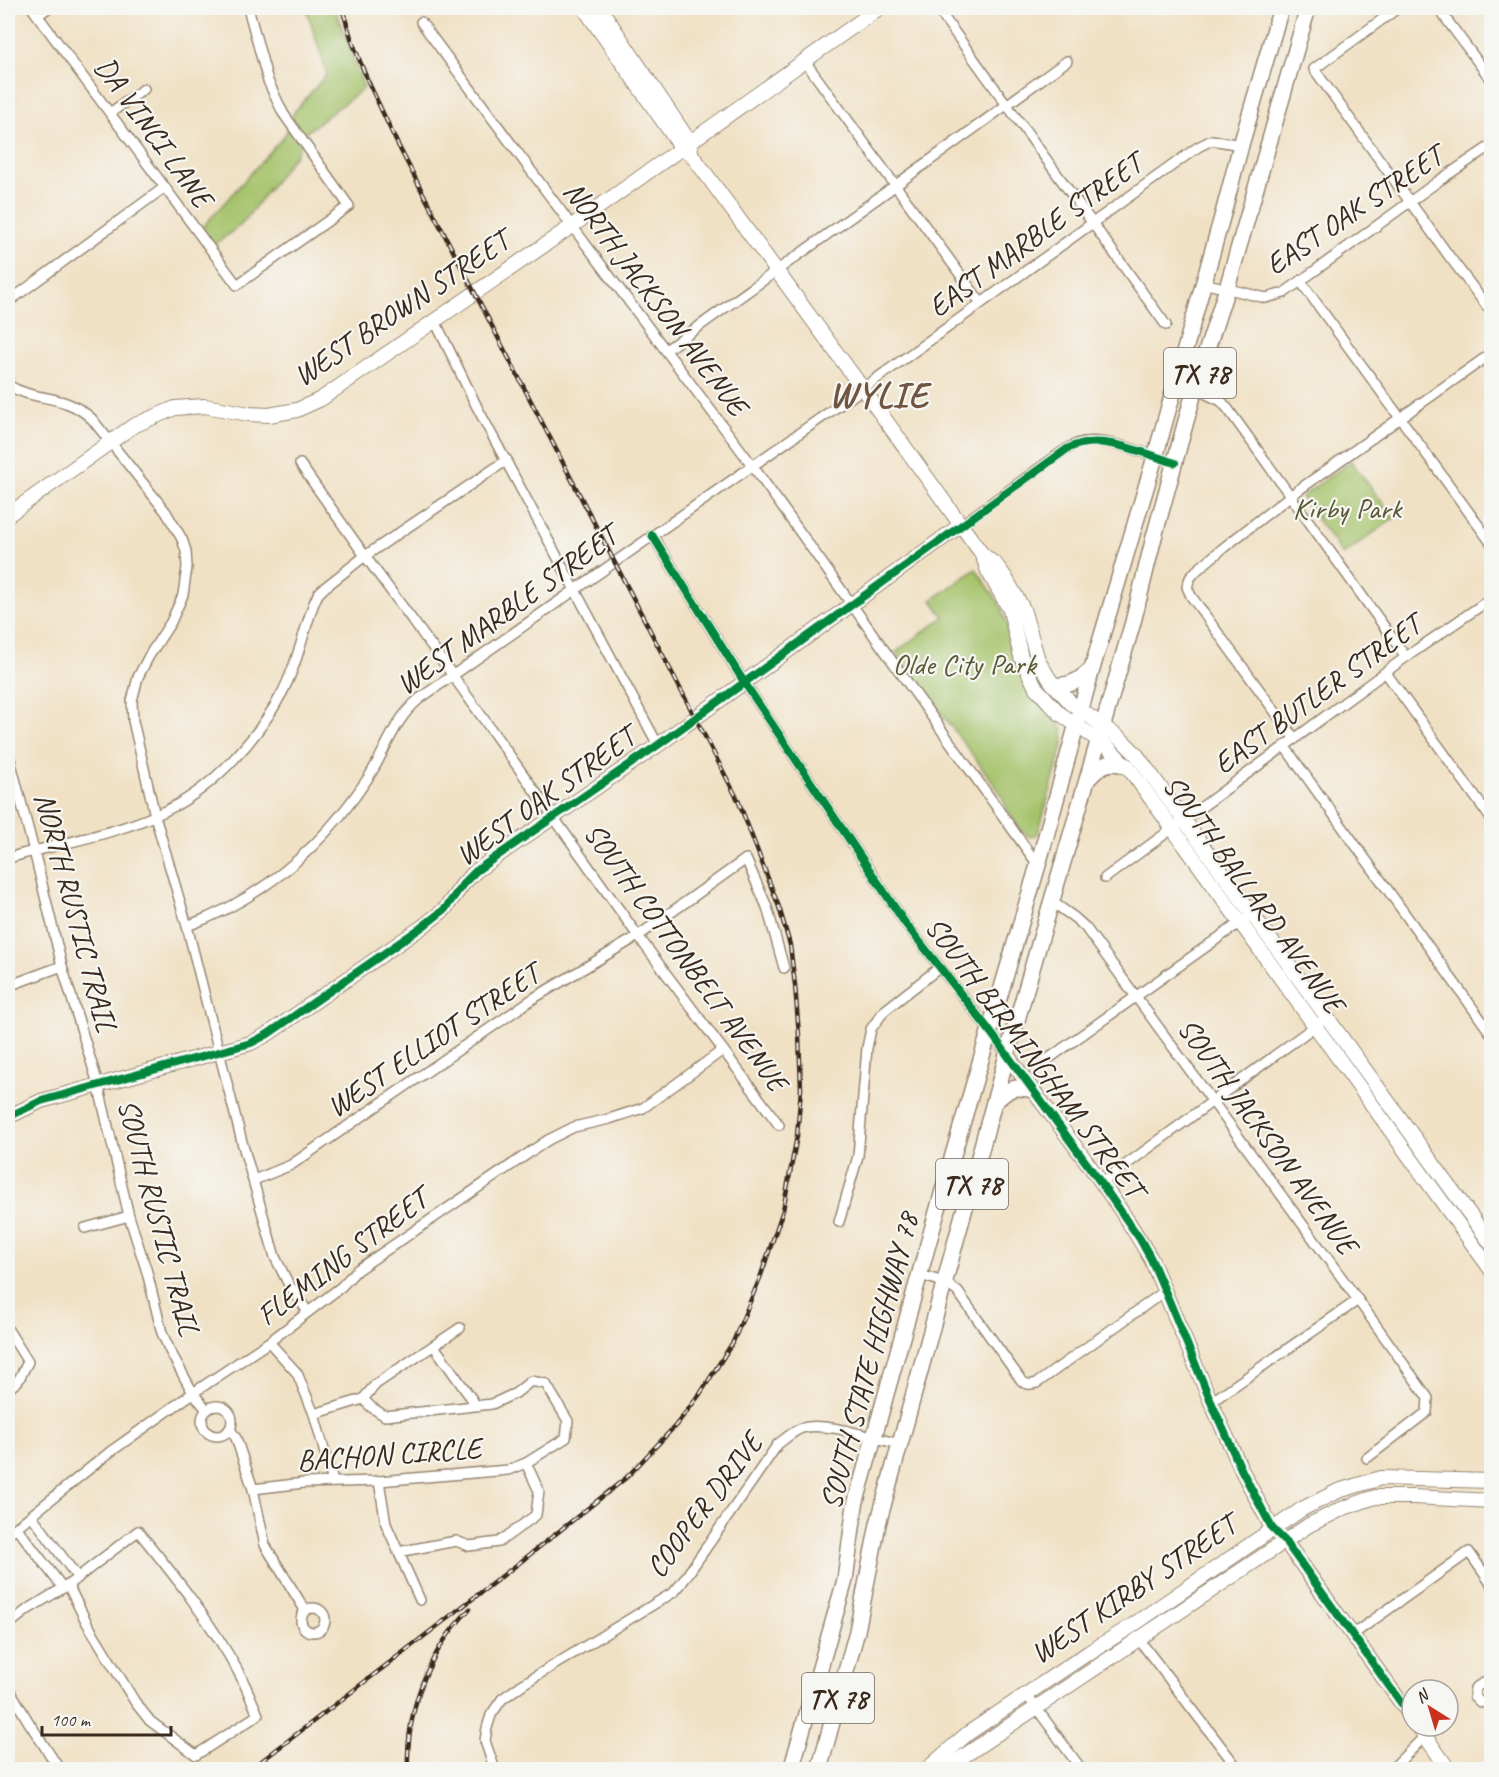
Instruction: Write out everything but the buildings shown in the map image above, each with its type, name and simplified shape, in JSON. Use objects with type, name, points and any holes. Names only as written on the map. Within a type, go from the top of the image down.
[{"type":"main road","points":[[584,8],[688,148]]},
{"type":"main road","points":[[600,8],[688,148]]},
{"type":"main road","name":"WEST BROWN STREET","points":[[8,515],[133,426],[176,408],[205,406],[269,415],[297,410],[321,399],[688,148],[804,60],[879,8]]},
{"type":"main road","name":"TX 78","points":[[1077,727],[1281,8]]},
{"type":"main road","name":"TX 78","points":[[1101,734],[1199,374],[1227,288],[1308,8]]},
{"type":"main road","name":"SOUTH BALLARD AVENUE","points":[[688,148],[982,554],[988,571],[1010,610],[1021,657],[1031,680],[1052,706],[1077,727],[1122,740],[1136,754],[1251,914],[1437,1195],[1491,1271]]},
{"type":"main road","name":"WEST OAK STREET","points":[[8,1117],[41,1101],[251,1043],[268,1034],[445,909],[463,884],[476,871],[658,745],[961,525]]},
{"type":"main road","name":"SOUTH BALLARD AVENUE","points":[[982,554],[996,564],[1014,590],[1023,609],[1038,660],[1054,685],[1081,711],[1127,766],[1240,923],[1321,1022],[1449,1186],[1491,1245]]},
{"type":"main road","points":[[1054,685],[1062,686],[1076,682],[1092,669]]},
{"type":"main road","name":"SOUTH STATE HIGHWAY 78","points":[[791,1770],[845,1580],[855,1505],[1077,727]]},
{"type":"main road","name":"SOUTH STATE HIGHWAY 78","points":[[819,1770],[857,1631],[878,1524],[1007,1055],[1101,734]]},
{"type":"main road","points":[[1088,779],[1107,763],[1127,766]]},
{"type":"main road","name":"SOUTH BIRMINGHAM STREET","points":[[1007,1055],[1140,1239],[1151,1259],[1242,1471],[1272,1528],[1285,1541],[1400,1701]]},
{"type":"main road","points":[[994,1102],[1014,1088],[1033,1090]]},
{"type":"main road","points":[[1437,1195],[1449,1186]]},
{"type":"main road","name":"WEST KIRBY STREET","points":[[943,1770],[1036,1707],[1272,1528],[1302,1509],[1338,1491],[1381,1478],[1491,1481]]},
{"type":"main road","name":"WEST KIRBY STREET","points":[[927,1769],[967,1734],[1026,1694],[1134,1633],[1308,1525],[1344,1508],[1376,1497],[1491,1501]]},
{"type":"main road","points":[[833,1623],[857,1631]]},
{"type":"main road","points":[[1426,1738],[1449,1770]]},
{"type":"street","points":[[35,11],[48,8]]},
{"type":"street","name":"DA VINCI LANE","points":[[35,11],[237,285],[349,206],[283,113],[268,81],[248,8]]},
{"type":"street","points":[[937,8],[1166,325]]},
{"type":"street","points":[[1398,8],[1314,69],[1491,313]]},
{"type":"street","points":[[1438,8],[1491,81]]},
{"type":"street","name":"NORTH JACKSON AVENUE","points":[[421,22],[752,465],[851,604]]},
{"type":"street","points":[[804,60],[981,303]]},
{"type":"street","points":[[666,350],[1067,61]]},
{"type":"street","points":[[110,113],[144,88]]},
{"type":"street","name":"EAST MARBLE STREET","points":[[863,388],[1206,142],[1212,140],[1241,145]]},
{"type":"street","name":"EAST OAK STREET","points":[[1203,283],[1266,297],[1284,293],[1491,145]]},
{"type":"street","points":[[8,302],[165,187]]},
{"type":"street","points":[[1301,282],[1491,544]]},
{"type":"street","points":[[435,321],[477,406],[658,745]]},
{"type":"street","points":[[1296,739],[1191,596],[1187,587],[1190,578],[1290,496],[1491,353]]},
{"type":"street","points":[[8,385],[28,394],[66,401],[75,405],[92,419],[166,512],[182,539],[186,551],[187,567],[183,595],[171,622],[138,677],[132,701],[133,721],[155,816],[187,926],[242,1142],[275,1257],[288,1283],[308,1312]]},
{"type":"street","name":"WEST MARBLE STREET","points":[[187,926],[216,915],[263,887],[311,849],[332,827],[367,780],[382,756],[398,720],[407,709],[574,589],[863,388]]},
{"type":"street","points":[[1196,389],[1221,401],[1406,657]]},
{"type":"street","points":[[961,525],[1075,444],[1099,442],[1175,463]]},
{"type":"street","points":[[8,858],[135,824],[170,809],[199,790],[242,750],[266,720],[282,694],[295,665],[304,631],[318,594],[365,556],[507,460]]},
{"type":"street","name":"SOUTH COTTONBELT AVENUE","points":[[300,464],[638,936],[779,1125]]},
{"type":"street","name":"SOUTH BIRMINGHAM STREET","points":[[652,535],[744,682],[905,923],[990,1030],[1007,1055]]},
{"type":"street","name":"EAST BUTLER STREET","points":[[1105,878],[1406,657],[1491,599]]},
{"type":"street","points":[[851,604],[1038,865]]},
{"type":"street","points":[[1386,673],[1491,820]]},
{"type":"street","points":[[1285,747],[1491,1035]]},
{"type":"street","name":"NORTH RUSTIC TRAIL","points":[[8,752],[62,966],[98,1084]]},
{"type":"street","name":"WEST ELLIOT STREET","points":[[254,1180],[291,1165],[534,998],[638,936],[746,859],[766,907],[784,968]]},
{"type":"street","name":"SOUTH JACKSON AVENUE","points":[[1051,901],[1085,927],[1428,1398],[1427,1412],[1367,1458]]},
{"type":"street","points":[[1041,1064],[1251,914]]},
{"type":"street","points":[[8,986],[62,966]]},
{"type":"street","points":[[839,1222],[858,1156],[867,1048],[871,1029],[885,1011],[939,968]]},
{"type":"street","points":[[1101,1183],[1321,1022]]},
{"type":"street","name":"FLEMING STREET","points":[[8,1534],[110,1452],[308,1312],[341,1287],[357,1270],[548,1140],[574,1126],[629,1114],[643,1107],[723,1050]]},
{"type":"street","name":"SOUTH RUSTIC TRAIL","points":[[98,1084],[129,1215],[147,1272],[162,1333],[193,1393],[207,1410]]},
{"type":"street","points":[[85,1228],[129,1215]]},
{"type":"street","points":[[920,1275],[944,1282],[958,1292],[1021,1380],[1031,1385],[1056,1370],[1165,1291]]},
{"type":"street","points":[[1211,1402],[1358,1300]]},
{"type":"street","points":[[363,1399],[376,1384],[460,1328]]},
{"type":"street","points":[[8,1330],[28,1362],[18,1381],[8,1389]]},
{"type":"street","points":[[268,1342],[297,1373],[314,1414],[333,1482]]},
{"type":"street","points":[[434,1346],[476,1405]]},
{"type":"street","name":"BACHON CIRCLE","points":[[253,1489],[304,1483],[379,1481],[508,1470],[526,1463],[566,1438],[568,1421],[546,1384],[531,1381],[516,1393],[492,1404],[385,1416],[363,1399],[314,1414]]},
{"type":"street","points":[[230,1429],[222,1435],[214,1436],[206,1431],[202,1419],[207,1410],[218,1406],[226,1408],[232,1417],[230,1429],[236,1438],[253,1489],[265,1545],[305,1610]]},
{"type":"street","name":"COOPER DRIVE","points":[[495,1770],[485,1741],[491,1715],[502,1699],[674,1592],[778,1444],[800,1428],[815,1426],[900,1444]]},
{"type":"street","name":"BACHON CIRCLE","points":[[398,1552],[456,1541],[469,1546],[500,1542],[536,1515],[539,1491],[526,1463]]},
{"type":"street","points":[[379,1481],[386,1524],[420,1600]]},
{"type":"street","points":[[32,1516],[78,1578]]},
{"type":"street","points":[[8,1625],[27,1610],[65,1587],[78,1578],[138,1531],[172,1572],[207,1621],[240,1674],[258,1715],[196,1755],[150,1721],[135,1702],[65,1587],[17,1528]]},
{"type":"street","points":[[1352,1635],[1469,1552],[1491,1585]]},
{"type":"street","points":[[1134,1633],[1239,1770]]},
{"type":"street","points":[[1491,1683],[1483,1683],[1475,1688],[1474,1696],[1480,1702],[1491,1704]]},
{"type":"street","points":[[8,1687],[60,1770]]},
{"type":"street","points":[[1026,1694],[1082,1770]]},
{"type":"street","points":[[1391,1770],[1416,1738]]},
{"type":"green space","points":[[306,8],[335,8],[364,88],[305,133],[297,152],[242,224],[213,246],[201,229],[285,135],[294,112],[327,74]]},
{"type":"green space","name":"Kirby Park","points":[[1351,461],[1394,518],[1343,555],[1301,497]]},
{"type":"green space","name":"Olde City Park","points":[[976,569],[1000,604],[1012,653],[1026,685],[1042,707],[1063,729],[1064,742],[1038,834],[1030,837],[1017,825],[1002,795],[896,652],[944,617],[932,600]]},
{"type":"railway","points":[[250,1770],[627,1477],[676,1425],[700,1394],[733,1342],[760,1278],[783,1210],[797,1136],[801,1089],[799,1035],[790,945],[779,907],[738,800],[397,143],[367,79],[342,8]]},
{"type":"railway","points":[[408,1770],[411,1725],[422,1683],[442,1643],[470,1609]]},
{"type":"cycle path","points":[[8,1117],[41,1101],[251,1043],[268,1034],[445,909],[463,884],[476,871],[658,745],[1067,449],[1080,444],[1107,443],[1175,463]]},
{"type":"cycle path","points":[[652,535],[744,682],[905,923],[989,1030],[1140,1239],[1151,1259],[1242,1471],[1272,1528],[1285,1541],[1400,1701]]},
{"type":"district","name":"WYLIE","points":[[879,394]]}]
